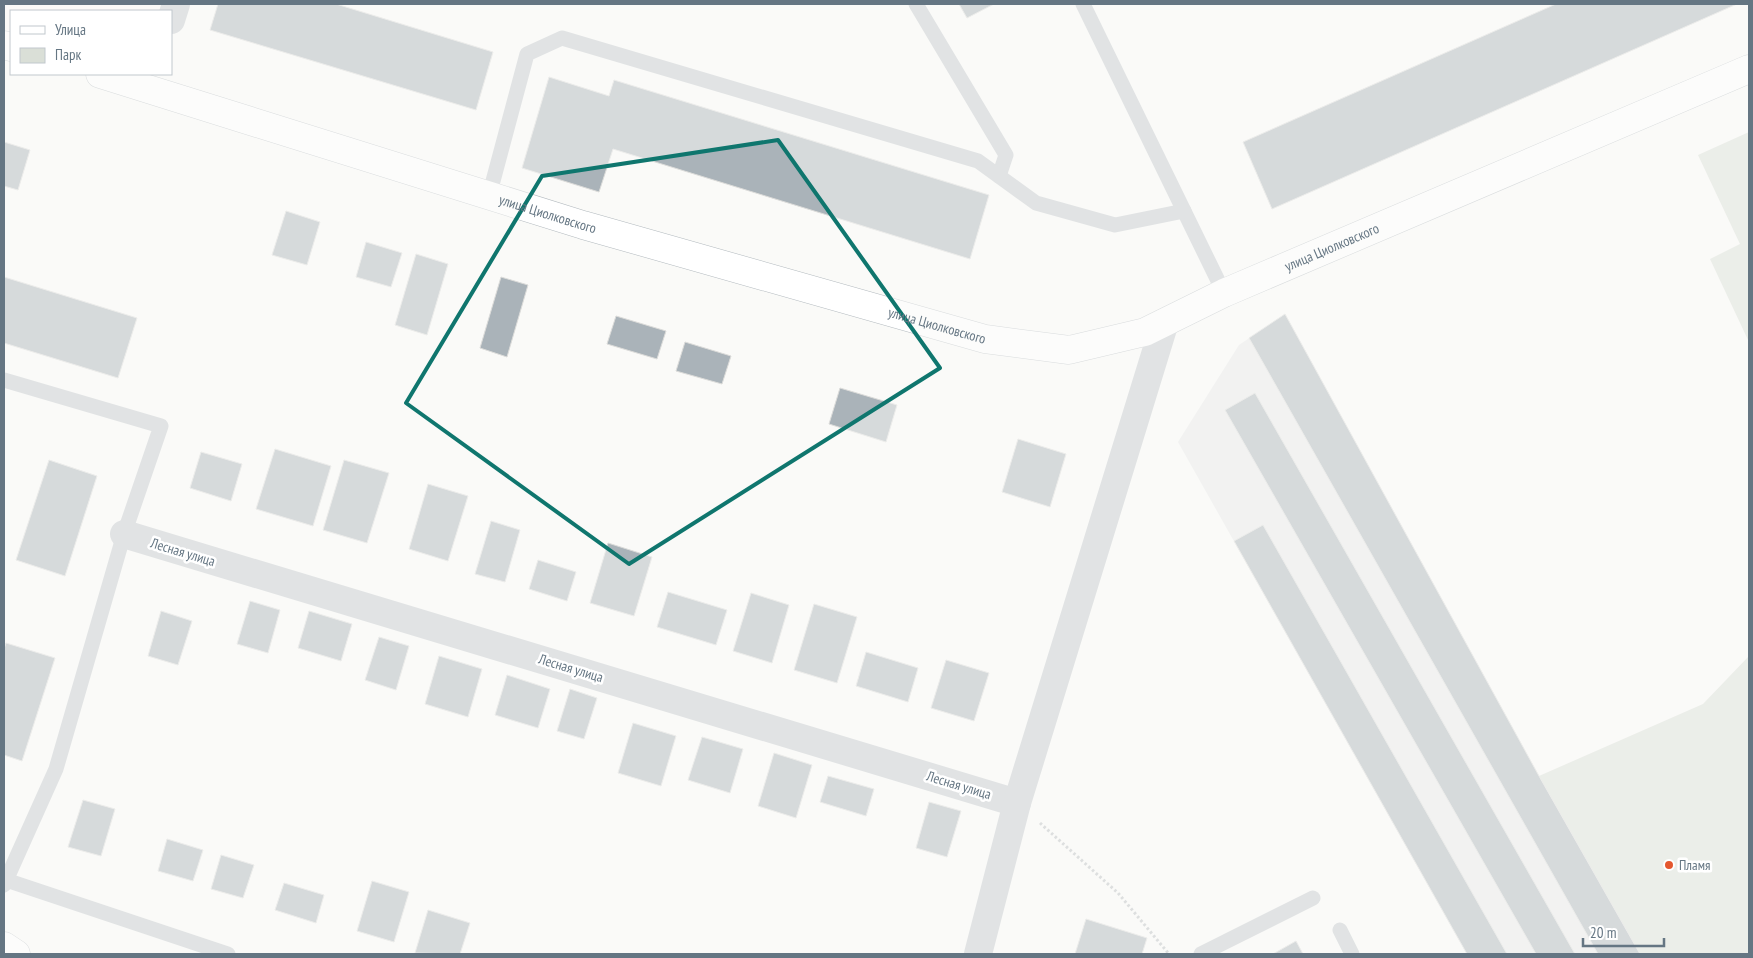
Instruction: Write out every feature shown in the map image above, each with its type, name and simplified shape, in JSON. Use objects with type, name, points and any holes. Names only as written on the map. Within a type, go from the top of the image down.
[{"type":"street","points":[[172,17],[176,4]]},
{"type":"street","name":"улица Циолковского","points":[[107,75],[153,82],[489,196],[582,225],[985,339],[1069,350],[1145,332],[1224,293],[1749,69]]},
{"type":"street","points":[[978,954],[1017,803],[1165,322]]},
{"type":"street","name":"Лесная улица","points":[[124,534],[1017,803]]},
{"type":"street","points":[[4,946],[16,954]]},
{"type":"lane","points":[[916,4],[1006,155],[999,176]]},
{"type":"lane","points":[[1083,4],[1224,293]]},
{"type":"lane","points":[[489,196],[527,54],[562,38],[978,161],[1036,203],[1115,225],[1184,211]]},
{"type":"lane","points":[[4,380],[161,426],[124,534],[56,769],[5,883],[228,954]]},
{"type":"lane","points":[[1201,954],[1313,898]]},
{"type":"lane","points":[[1340,930],[1352,954]]},
{"type":"path","points":[[1017,803],[1118,893],[1169,954]]},
{"type":"highlighted area","points":[[778,140],[940,368],[629,564],[406,403],[542,176]]},
{"type":"shaded area","points":[[1285,314],[1539,776],[1640,954],[1467,954],[1178,442],[1239,345]]},
{"type":"green space","points":[[1749,132],[1749,342],[1710,259],[1740,244],[1698,155]]},
{"type":"green space","name":"Пламя","points":[[1749,656],[1749,954],[1640,954],[1539,776],[1703,704]]},
{"type":"building","points":[[218,4],[336,4],[493,52],[476,110],[210,30]]},
{"type":"building","points":[[959,4],[994,4],[967,18]]},
{"type":"building","points":[[1556,4],[1737,4],[1272,209],[1243,142]]},
{"type":"building","points":[[549,77],[609,96],[614,80],[989,195],[970,259],[613,149],[599,192],[522,168]]},
{"type":"building","points":[[4,142],[30,150],[18,190],[4,186]]},
{"type":"building","points":[[286,211],[320,222],[307,265],[272,255]]},
{"type":"building","points":[[366,242],[402,253],[391,287],[356,277]]},
{"type":"building","points":[[416,254],[448,264],[427,335],[395,325]]},
{"type":"building","points":[[4,277],[137,318],[118,378],[4,343]]},
{"type":"building","points":[[501,277],[528,285],[507,357],[480,348]]},
{"type":"building","points":[[1285,314],[1539,776],[1640,954],[1598,954],[1249,338]]},
{"type":"building","points":[[616,316],[666,331],[657,359],[607,344]]},
{"type":"building","points":[[685,342],[731,356],[722,384],[676,371]]},
{"type":"building","points":[[840,388],[897,405],[886,442],[829,424]]},
{"type":"building","points":[[1255,393],[1575,954],[1536,954],[1225,410]]},
{"type":"building","points":[[1018,439],[1066,454],[1050,507],[1002,492]]},
{"type":"building","points":[[275,449],[331,466],[313,526],[256,509]]},
{"type":"building","points":[[201,452],[242,464],[231,501],[190,488]]},
{"type":"building","points":[[49,460],[97,476],[65,576],[16,560]]},
{"type":"building","points":[[344,460],[389,473],[367,543],[323,530]]},
{"type":"building","points":[[428,484],[468,496],[448,561],[409,549]]},
{"type":"building","points":[[491,521],[520,530],[505,582],[475,574]]},
{"type":"building","points":[[1263,525],[1507,954],[1467,954],[1234,541]]},
{"type":"building","points":[[608,543],[652,557],[634,616],[590,603]]},
{"type":"building","points":[[538,560],[576,572],[567,601],[529,589]]},
{"type":"building","points":[[668,592],[727,610],[716,645],[657,627]]},
{"type":"building","points":[[751,593],[789,605],[772,663],[733,651]]},
{"type":"building","points":[[250,601],[280,610],[268,653],[237,644]]},
{"type":"building","points":[[814,604],[857,617],[837,683],[794,670]]},
{"type":"building","points":[[161,611],[192,621],[178,665],[148,656]]},
{"type":"building","points":[[309,611],[352,624],[341,661],[298,648]]},
{"type":"building","points":[[379,637],[409,646],[396,690],[365,680]]},
{"type":"building","points":[[6,643],[55,658],[22,761],[4,755],[4,649]]},
{"type":"building","points":[[866,652],[918,668],[908,702],[856,686]]},
{"type":"building","points":[[439,656],[482,669],[468,717],[425,704]]},
{"type":"building","points":[[946,660],[989,673],[974,721],[931,708]]},
{"type":"building","points":[[507,675],[550,689],[538,728],[495,715]]},
{"type":"building","points":[[570,689],[597,698],[584,739],[557,731]]},
{"type":"building","points":[[633,723],[676,736],[661,786],[618,773]]},
{"type":"building","points":[[702,737],[743,749],[730,793],[688,780]]},
{"type":"building","points":[[774,753],[812,765],[796,818],[758,806]]},
{"type":"building","points":[[828,776],[874,789],[866,816],[820,802]]},
{"type":"building","points":[[83,800],[115,809],[101,856],[68,847]]},
{"type":"building","points":[[929,802],[961,811],[947,857],[916,848]]},
{"type":"building","points":[[167,839],[203,850],[193,881],[158,871]]},
{"type":"building","points":[[221,855],[254,865],[243,898],[211,889]]},
{"type":"building","points":[[372,881],[409,892],[394,942],[357,931]]},
{"type":"building","points":[[284,883],[324,895],[316,923],[275,910]]},
{"type":"building","points":[[428,910],[470,923],[460,954],[415,953]]},
{"type":"building","points":[[1086,919],[1147,938],[1142,954],[1075,954]]},
{"type":"building","points":[[1296,941],[1303,954],[1273,954]]},
{"type":"place","name":"Пламя","points":[[1669,865]]}]
